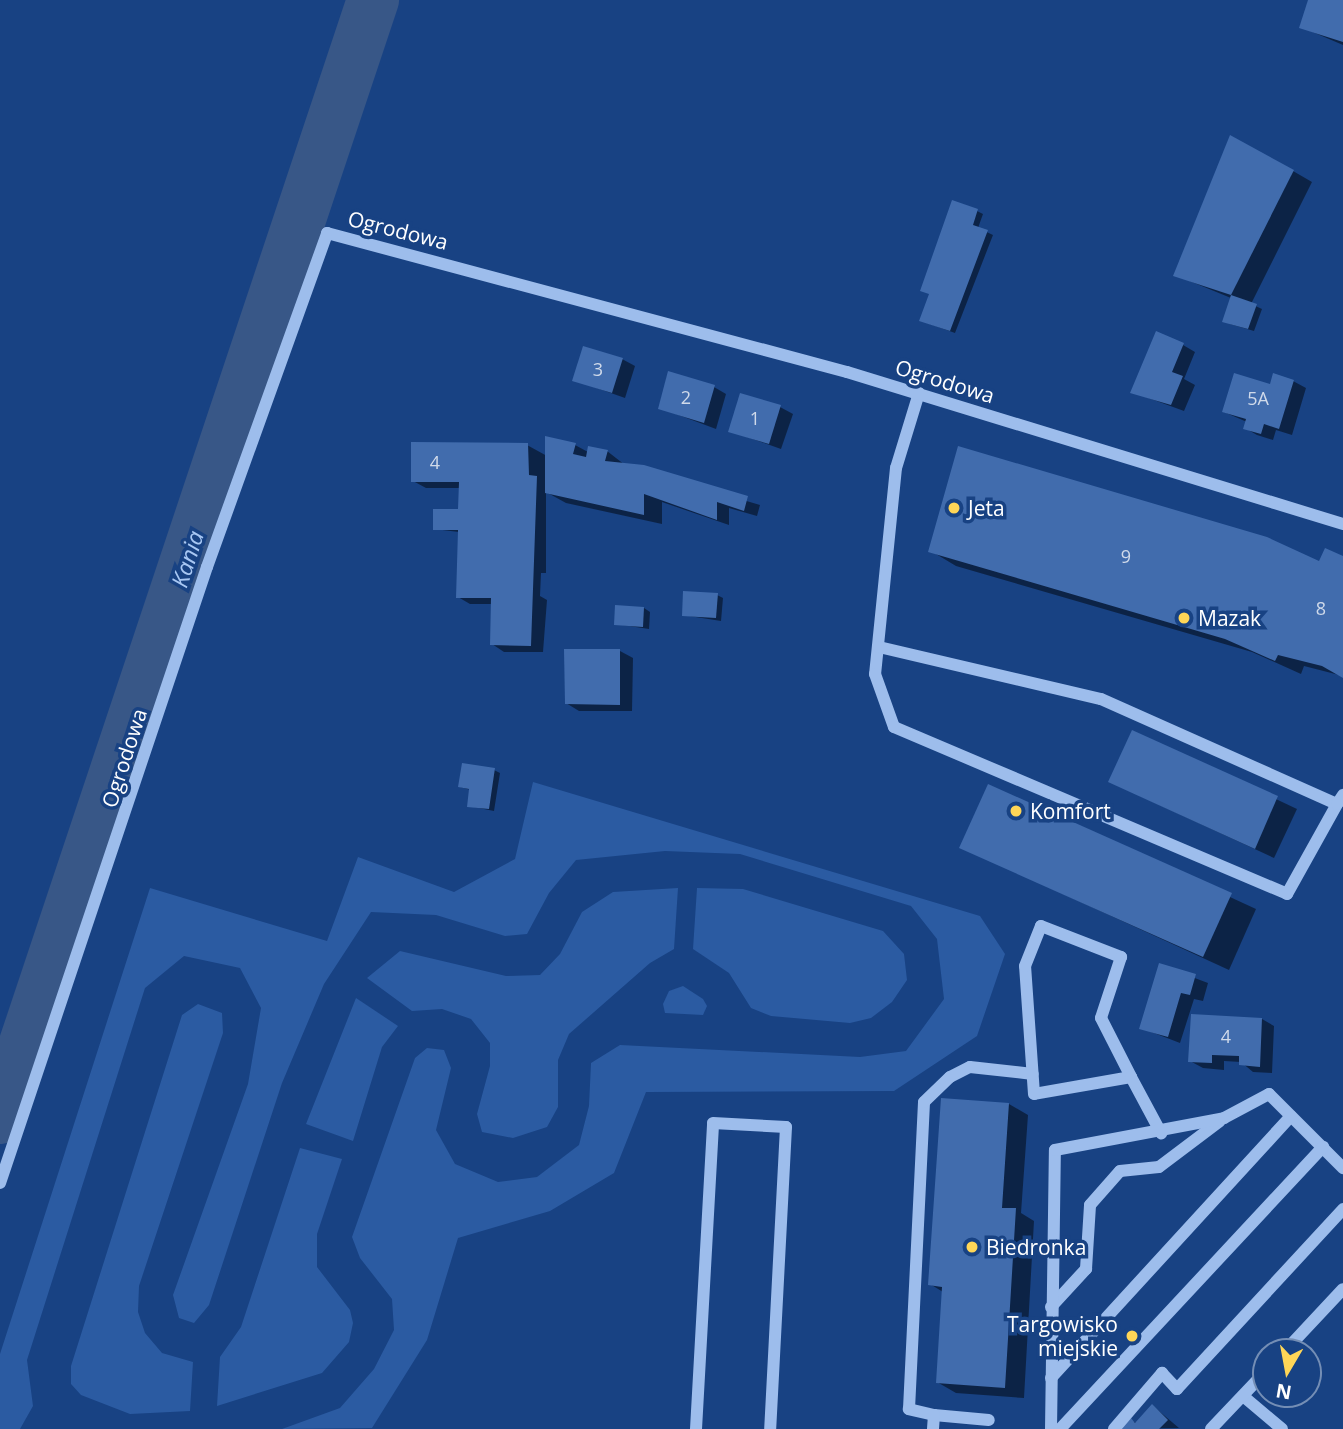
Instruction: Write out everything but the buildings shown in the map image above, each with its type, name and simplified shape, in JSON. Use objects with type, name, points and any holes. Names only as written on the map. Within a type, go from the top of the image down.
[{"type":"street","name":"Ogrodowa","points":[[0,1183],[207,567],[327,233],[919,393],[1343,524]]},
{"type":"street","points":[[879,647],[1101,699],[1340,800],[1287,894],[894,727],[875,674],[896,468],[919,393]]},
{"type":"street","points":[[1131,1077],[1034,1094],[1025,966],[1041,926],[1121,957],[1101,1018],[1161,1133]]},
{"type":"street","points":[[989,1420],[934,1415],[909,1409],[924,1102],[950,1077],[970,1067],[1033,1074]]},
{"type":"street","points":[[1051,1307],[1086,1269],[1090,1205],[1120,1171],[1159,1167],[1224,1118],[1269,1094],[1343,1168]]},
{"type":"street","points":[[1051,1378],[1291,1116]]},
{"type":"street","points":[[1051,1429],[1055,1150],[1161,1133],[1224,1118]]},
{"type":"street","points":[[696,1429],[713,1123],[786,1126],[770,1429]]},
{"type":"street","points":[[1060,1429],[1322,1147]]},
{"type":"street","points":[[1114,1429],[1162,1373],[1177,1389],[1343,1209]]},
{"type":"street","points":[[1297,1338],[1343,1289]]},
{"type":"street","points":[[1211,1429],[1252,1386]]},
{"type":"street","points":[[1243,1396],[1282,1429]]},
{"type":"street","points":[[933,1429],[934,1415]]},
{"type":"shaded area","points":[[533,782],[980,916],[1005,954],[977,1036],[894,1091],[646,1092],[614,1173],[550,1211],[458,1238],[427,1340],[372,1428],[282,1429],[340,1408],[374,1369],[394,1330],[392,1299],[360,1258],[352,1237],[415,1058],[427,1048],[444,1050],[451,1068],[436,1130],[455,1164],[498,1182],[537,1177],[579,1145],[589,1106],[591,1063],[620,1045],[860,1057],[906,1051],[944,999],[937,939],[911,906],[740,854],[665,851],[576,860],[549,893],[527,934],[505,936],[436,915],[371,912],[324,984],[282,1083],[209,1305],[194,1323],[179,1318],[173,1295],[248,1084],[261,1008],[240,968],[184,956],[145,988],[27,1360],[33,1406],[20,1429],[0,1429],[0,1354],[150,888],[327,941],[358,857],[454,892],[515,859]]},
{"type":"shaded area","points":[[678,888],[674,949],[650,963],[569,1034],[558,1060],[558,1107],[547,1127],[513,1138],[482,1132],[477,1114],[490,1066],[490,1043],[471,1019],[442,1009],[412,1011],[367,978],[400,951],[506,976],[540,975],[560,954],[582,912],[613,892]]},
{"type":"shaded area","points":[[697,888],[743,889],[883,931],[904,954],[907,980],[892,1002],[871,1018],[850,1023],[771,1016],[751,1008],[729,973],[693,949]]},
{"type":"shaded area","points":[[683,986],[703,999],[707,1006],[703,1015],[665,1013],[663,1004],[669,991]]},
{"type":"shaded area","points":[[356,998],[398,1026],[382,1047],[353,1141],[306,1124]]},
{"type":"shaded area","points":[[198,1004],[222,1013],[223,1033],[139,1286],[138,1312],[145,1333],[162,1353],[193,1362],[190,1411],[130,1414],[81,1395],[71,1384],[71,1366],[182,1015]]},
{"type":"shaded area","points":[[300,1148],[342,1159],[317,1234],[317,1267],[350,1310],[353,1323],[349,1342],[322,1373],[217,1406],[220,1357],[241,1327]]},
{"type":"waterway","name":"Kania","points":[[0,1118],[373,0]]},
{"type":"place","name":"Jeta","points":[[954,508]]},
{"type":"place","name":"Mazak","points":[[1184,618]]},
{"type":"place","name":"Komfort","points":[[1016,811]]},
{"type":"place","name":"Biedronka","points":[[972,1247]]},
{"type":"place","name":"Targowisko miejskie","points":[[1132,1336]]}]
